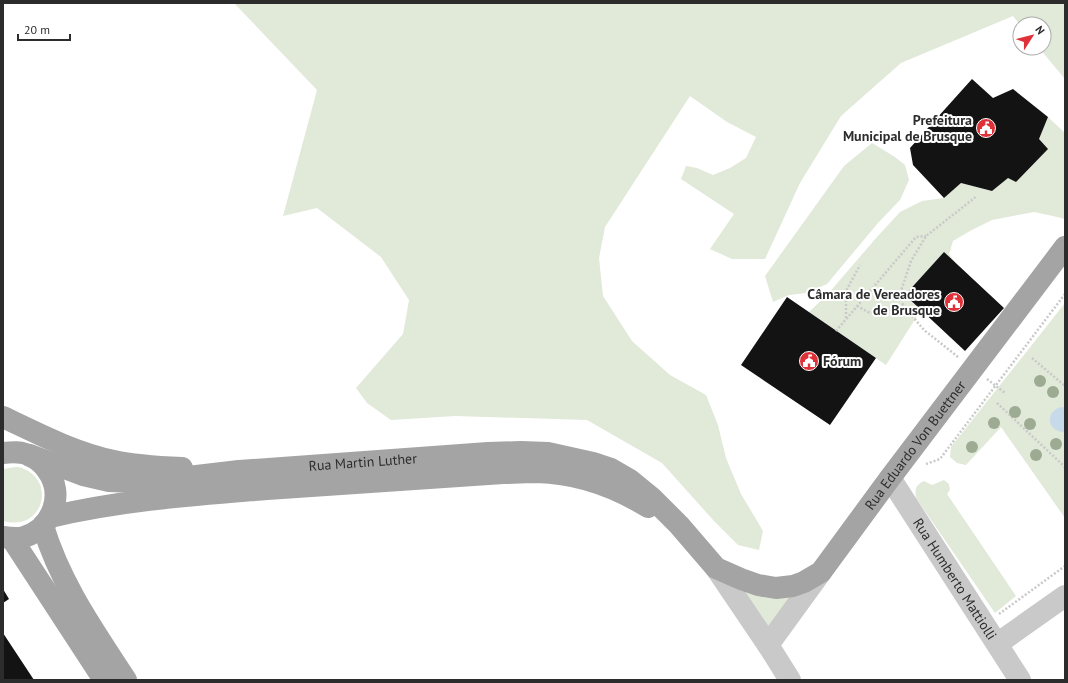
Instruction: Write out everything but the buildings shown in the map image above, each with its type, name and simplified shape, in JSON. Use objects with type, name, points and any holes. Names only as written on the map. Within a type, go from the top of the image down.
[{"type":"main road","name":"Rua Eduardo Von Buettner","points":[[821,572],[890,478],[1065,247]]},
{"type":"main road","points":[[3,417],[87,454],[115,461],[168,467],[239,471]]},
{"type":"main road","points":[[8,538],[24,538],[34,533],[47,521],[55,503],[56,489],[51,475],[42,464],[13,451]]},
{"type":"main road","name":"Rua Martin Luther","points":[[13,451],[83,475],[110,481],[135,482],[239,471],[488,453],[548,453],[593,463],[630,480],[652,498],[679,525],[716,568],[741,579],[776,588],[793,586],[804,582],[821,572]]},
{"type":"main road","name":"Rua Martin Luther","points":[[47,521],[77,511],[112,505],[220,493],[396,480],[537,472],[565,474],[608,486],[638,500],[679,525]]},
{"type":"main road","points":[[47,521],[48,542],[71,594],[72,614],[104,680]]},
{"type":"main road","points":[[8,538],[126,680]]},
{"type":"street","name":"Rua Humberto Mattiolli","points":[[890,478],[1020,680]]},
{"type":"street","name":"Rua Martin Luther","points":[[716,568],[790,680]]},
{"type":"street","name":"Rua Eduardo Von Buettner","points":[[768,645],[821,572]]},
{"type":"street","points":[[997,644],[1065,596]]},
{"type":"path","points":[[978,196],[926,236],[911,261],[901,291],[903,305],[924,330],[1005,393]]},
{"type":"path","points":[[836,331],[916,237],[926,236]]},
{"type":"path","points":[[846,319],[846,291],[860,265]]},
{"type":"path","points":[[925,464],[940,459],[1065,294]]},
{"type":"path","points":[[857,306],[870,313],[884,311],[903,305]]},
{"type":"path","points":[[1032,358],[1065,386]]},
{"type":"path","points":[[997,403],[1065,467]]},
{"type":"path","points":[[985,625],[1065,566]]},
{"type":"green space","points":[[234,3],[1065,3],[1065,79],[1046,56],[1052,56],[1052,16],[1012,16],[901,63],[841,116],[800,183],[765,259],[732,259],[710,249],[734,214],[681,179],[686,166],[697,168],[713,175],[730,168],[746,158],[756,137],[727,122],[690,96],[605,227],[599,258],[603,296],[632,341],[670,375],[706,395],[718,425],[726,458],[741,494],[763,531],[759,550],[738,545],[714,521],[662,463],[587,420],[455,416],[391,420],[367,403],[356,388],[403,334],[409,300],[381,257],[317,208],[283,216],[317,90]]},
{"type":"green space","points":[[1048,117],[1065,133],[1065,219],[1034,212],[992,220],[953,241],[949,254],[957,265],[944,253],[905,295],[921,310],[886,365],[809,312],[827,295],[900,212],[922,201],[944,198],[961,183],[992,191],[1008,178],[1016,182],[1039,139]]},
{"type":"green space","points":[[872,143],[905,165],[909,180],[900,200],[878,223],[827,284],[806,293],[789,295],[773,302],[765,276],[844,166]]},
{"type":"green space","points":[[1065,303],[1065,518],[1001,427],[966,465],[957,463],[950,457],[951,447]]},
{"type":"green space","points":[[15,467],[23,468],[34,475],[40,484],[42,494],[40,504],[36,513],[28,519],[17,522],[3,521],[3,469]]},
{"type":"green space","points":[[944,480],[949,484],[950,490],[947,494],[1016,596],[995,613],[916,498],[916,488],[924,481],[932,485]]},
{"type":"green space","points":[[738,588],[793,595],[768,633]]},
{"type":"water","points":[[1062,407],[1065,408],[1065,432],[1054,429],[1050,421],[1052,412]]},
{"type":"place","name":"Prefeitura Municipal de Brusque","points":[[986,128]]},
{"type":"place","name":"Câmara de Vereadores de Brusque","points":[[954,302]]},
{"type":"place","name":"Fórum","points":[[809,361]]}]
